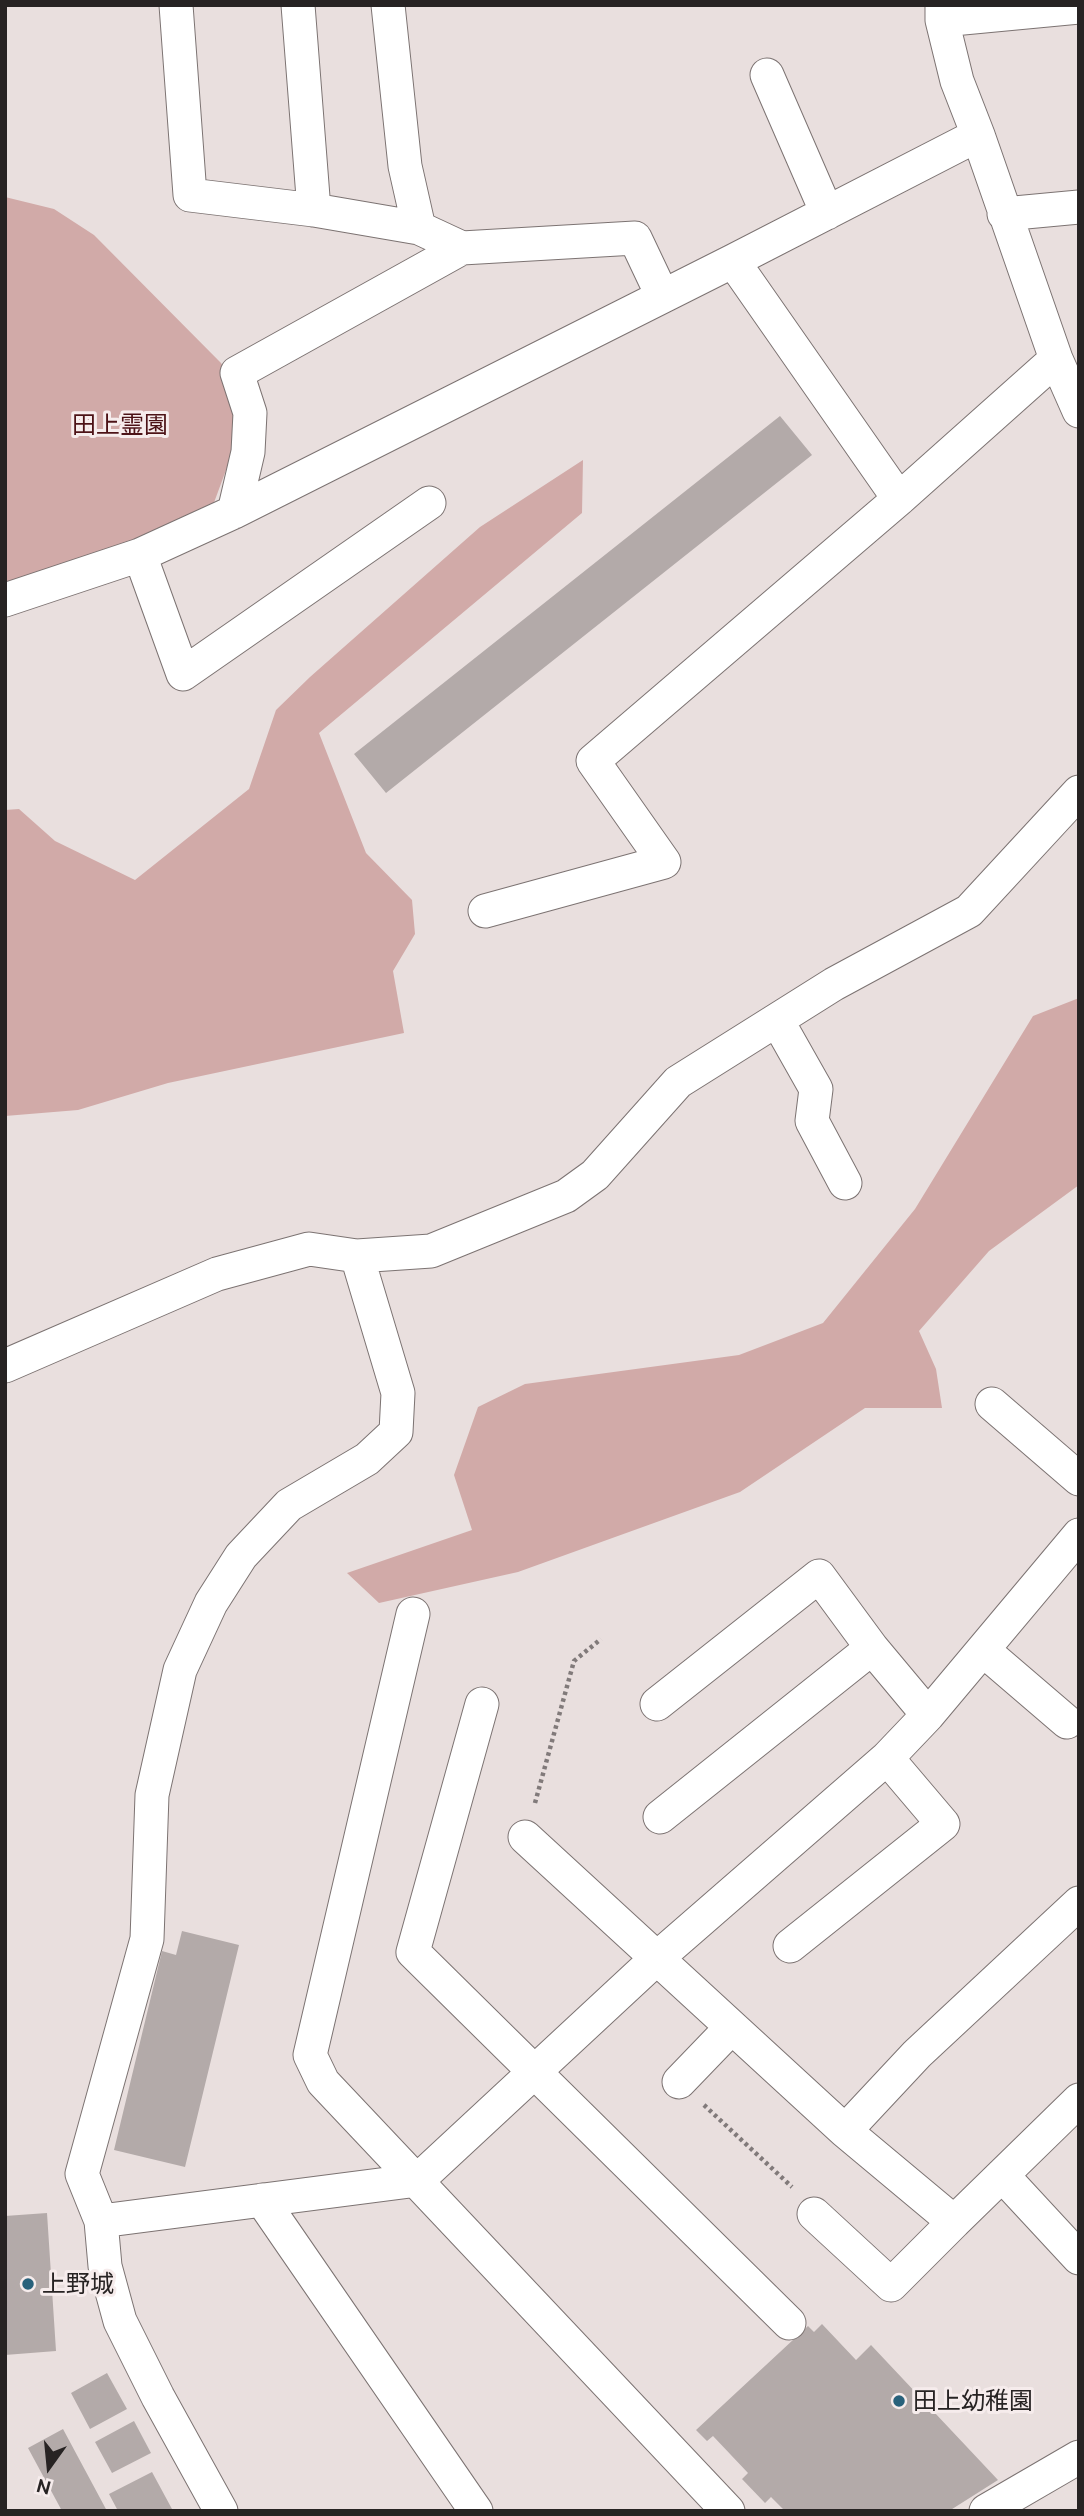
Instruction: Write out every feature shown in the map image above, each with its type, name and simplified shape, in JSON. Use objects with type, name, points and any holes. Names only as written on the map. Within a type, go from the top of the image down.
[{"type":"street","points":[[176,5],[190,195],[314,210],[419,228],[462,248]]},
{"type":"street","points":[[298,5],[314,210]]},
{"type":"street","points":[[388,5],[405,166],[419,228]]},
{"type":"street","points":[[1079,7],[942,13],[957,81],[1056,359],[1079,411]]},
{"type":"street","points":[[767,75],[827,213]]},
{"type":"street","points":[[5,600],[140,555],[234,512],[978,135]]},
{"type":"street","points":[[1004,214],[1079,207]]},
{"type":"street","points":[[234,512],[248,452],[250,413],[237,373],[462,248],[635,238],[662,295]]},
{"type":"street","points":[[733,261],[899,499]]},
{"type":"street","points":[[485,911],[664,862],[593,761],[899,499],[1056,359]]},
{"type":"street","points":[[140,555],[183,674],[429,503]]},
{"type":"street","points":[[5,1366],[217,1274],[309,1249],[357,1256],[431,1251],[566,1196],[595,1175],[678,1082],[834,984],[969,911],[1079,792]]},
{"type":"street","points":[[777,1020],[816,1089],[812,1121],[845,1183]]},
{"type":"street","points":[[221,2511],[158,2397],[120,2321],[105,2266],[101,2221],[82,2174],[147,1939],[152,1796],[180,1670],[211,1603],[241,1556],[289,1505],[367,1459],[396,1432],[398,1393],[357,1256]]},
{"type":"street","points":[[992,1404],[1079,1479]]},
{"type":"street","points":[[101,2221],[418,2180],[656,1959],[887,1758],[928,1715],[1079,1535]]},
{"type":"street","points":[[657,1704],[819,1576],[928,1715]]},
{"type":"street","points":[[412,1614],[310,2055],[323,2082],[728,2511]]},
{"type":"street","points":[[660,1817],[873,1648]]},
{"type":"street","points":[[983,1650],[1068,1722]]},
{"type":"street","points":[[482,1704],[413,1952],[789,2323]]},
{"type":"street","points":[[790,1946],[943,1824],[887,1758]]},
{"type":"street","points":[[525,1838],[845,2131],[954,2222]]},
{"type":"street","points":[[845,2131],[917,2054],[1079,1903]]},
{"type":"street","points":[[679,2082],[731,2028]]},
{"type":"street","points":[[814,2214],[891,2285],[1079,2100]]},
{"type":"street","points":[[1002,2175],[1079,2258]]},
{"type":"street","points":[[262,2200],[476,2511]]},
{"type":"street","points":[[986,2511],[1079,2456]]},
{"type":"path","points":[[525,1838],[574,1661],[601,1639]]},
{"type":"path","points":[[679,2082],[812,2205],[814,2214]]},
{"type":"green space","name":"田上霊園","points":[[5,197],[54,209],[94,235],[221,363],[241,399],[243,424],[212,508],[159,538],[5,585]]},
{"type":"green space","points":[[583,460],[582,513],[319,733],[366,853],[412,900],[415,934],[393,971],[404,1033],[168,1083],[78,1110],[5,1116],[5,810],[19,809],[55,841],[135,880],[249,789],[276,710],[310,677],[480,527]]},
{"type":"green space","points":[[1079,998],[1079,1185],[989,1251],[919,1331],[936,1369],[942,1408],[865,1408],[740,1492],[518,1572],[379,1603],[347,1573],[472,1530],[454,1475],[478,1407],[525,1384],[739,1355],[823,1323],[915,1209],[1033,1016]]},
{"type":"building","points":[[780,416],[812,455],[386,793],[354,754]]},
{"type":"building","points":[[182,1931],[239,1945],[185,2167],[114,2150],[162,1951],[176,1955]]},
{"type":"building","name":"上野城","points":[[47,2213],[56,2351],[5,2355],[5,2216]]},
{"type":"building","points":[[822,2324],[856,2360],[871,2345],[998,2480],[949,2511],[785,2511],[771,2497],[765,2503],[742,2479],[748,2473],[713,2436],[707,2441],[696,2430],[808,2326],[814,2332]]},
{"type":"building","points":[[107,2373],[127,2409],[90,2429],[71,2393]]},
{"type":"building","points":[[134,2421],[151,2453],[112,2473],[95,2442]]},
{"type":"building","points":[[63,2429],[107,2511],[62,2511],[28,2448]]},
{"type":"building","points":[[152,2472],[172,2509],[118,2511],[109,2494]]},
{"type":"place","name":"上野城","points":[[28,2284]]},
{"type":"place","name":"田上幼稚園","points":[[899,2401]]}]
